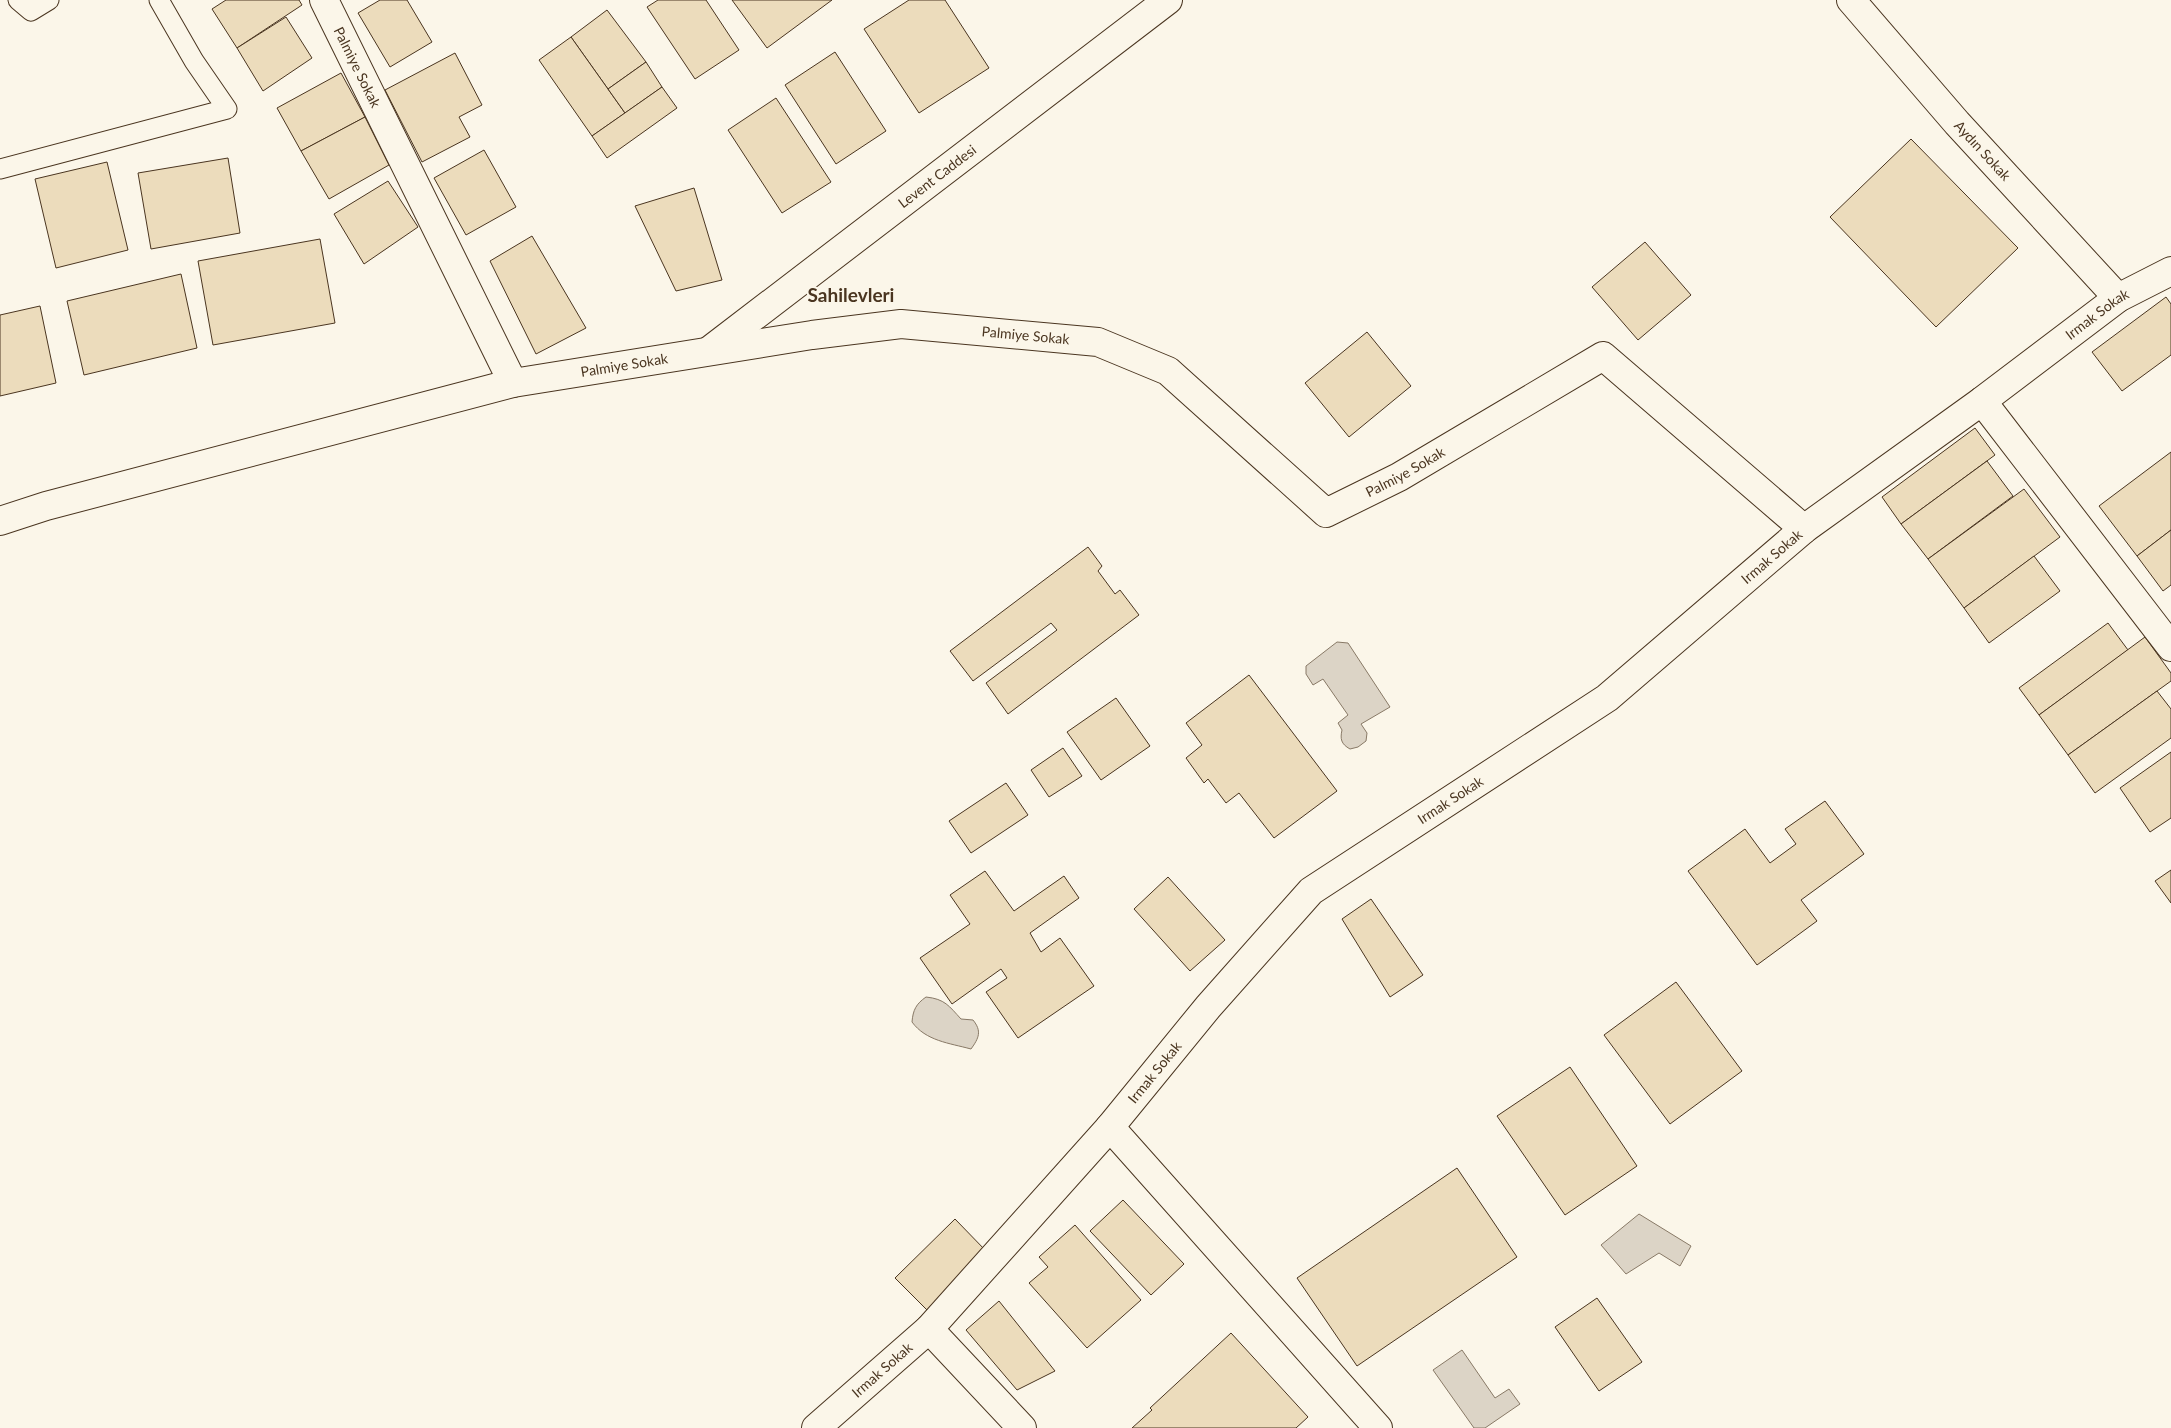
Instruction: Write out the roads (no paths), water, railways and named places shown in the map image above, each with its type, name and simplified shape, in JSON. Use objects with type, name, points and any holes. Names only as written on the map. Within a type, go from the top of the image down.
[{"type":"street","name":"Palmiye Sokak","points":[[324,0],[513,383],[812,335],[901,324],[1098,342],[1168,370],[1326,513],[1399,477],[1603,356],[1804,529]]},
{"type":"street","name":"Levent Caddesi","points":[[707,352],[1168,0]]},
{"type":"street","name":"Aydın Sokak","points":[[1851,0],[1957,123],[2118,298]]},
{"type":"street","name":"Irmak Sokak","points":[[819,1427],[929,1329],[1110,1127],[1208,1008],[1311,891],[1607,698],[1804,529],[1982,401],[2118,298],[2171,271]]},
{"type":"street","points":[[0,521],[160,476],[513,383]]},
{"type":"street","points":[[1982,401],[2171,647]]},
{"type":"street","points":[[1110,1127],[1378,1428]]},
{"type":"street","points":[[929,1329],[1022,1428]]},
{"type":"lane","points":[[18,0],[31,11],[49,0]]},
{"type":"lane","points":[[0,169],[227,109],[194,62],[159,0]]},
{"type":"district","name":"Sahilevleri","points":[[851,295]]}]
